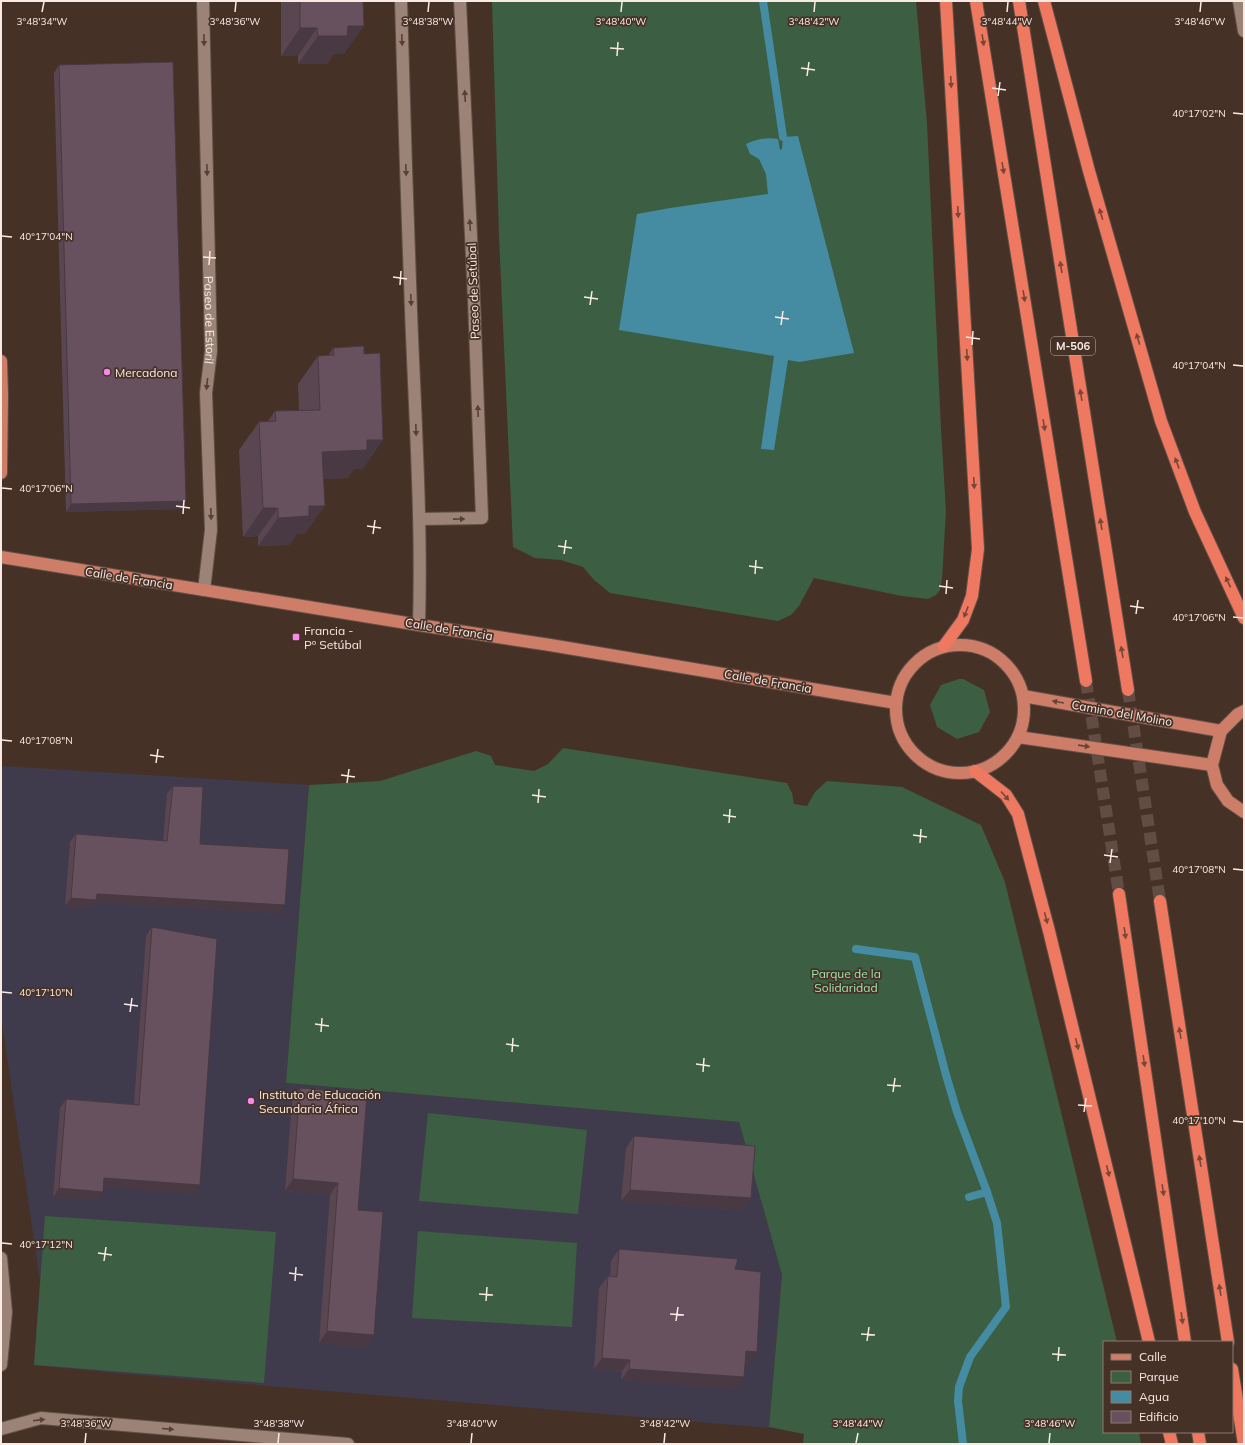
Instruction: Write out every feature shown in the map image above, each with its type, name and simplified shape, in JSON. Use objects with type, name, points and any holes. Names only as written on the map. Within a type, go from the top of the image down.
[{"type":"highway","points":[[944,646],[963,620],[972,596],[978,549],[946,1]]},
{"type":"highway","name":"M-506","points":[[976,1],[1086,682]]},
{"type":"highway","name":"M-506","points":[[1019,1],[1128,690]]},
{"type":"highway","points":[[1044,1],[1089,171],[1161,421],[1195,512],[1244,618]]},
{"type":"highway","points":[[975,771],[1006,796],[1018,814],[1050,931],[1149,1341]]},
{"type":"highway","points":[[1119,894],[1185,1341]]},
{"type":"highway","points":[[1160,900],[1228,1341]]},
{"type":"highway","points":[[1233,1375],[1244,1444]]},
{"type":"highway","points":[[1170,1433],[1172,1444]]},
{"type":"highway","points":[[1198,1433],[1200,1444]]},
{"type":"main road","points":[[1,361],[1,473]]},
{"type":"main road","name":"Calle de Francia","points":[[1,557],[558,646],[896,703]]},
{"type":"main road","points":[[965,644],[985,649],[1003,660],[1016,676],[1023,696],[1024,717],[1018,737],[1007,753],[993,764],[975,771],[951,772],[928,764],[910,749],[898,727],[896,703],[901,684],[911,667],[926,654],[944,646],[965,644]]},
{"type":"main road","name":"Camino del Molino","points":[[1023,696],[1221,731]]},
{"type":"main road","points":[[1244,711],[1238,714],[1221,731],[1212,765],[1217,785],[1228,801],[1244,812]]},
{"type":"main road","points":[[1018,737],[1212,765]]},
{"type":"street","name":"Paseo de Estoril","points":[[203,1],[211,351],[206,393],[211,530],[204,590]]},
{"type":"street","points":[[401,1],[420,520],[421,564],[419,625]]},
{"type":"street","name":"Paseo de Setúbal","points":[[420,520],[482,518],[474,292],[460,1]]},
{"type":"street","points":[[1239,1],[1244,31]]},
{"type":"street","points":[[1,1258],[4,1308],[1,1365]]},
{"type":"street","points":[[1,1429],[41,1418],[234,1439],[348,1444]]},
{"type":"shaded area","name":"Instituto de Educación Secundaria África","points":[[3,766],[309,785],[286,1083],[739,1122],[782,1275],[769,1428],[34,1365],[40,1281],[1,1016],[1,776]]},
{"type":"green space","points":[[492,1],[916,1],[927,123],[946,511],[942,579],[940,590],[936,595],[928,599],[902,596],[814,578],[799,606],[791,615],[778,621],[610,593],[594,580],[583,567],[561,560],[535,558],[513,547],[499,236]]},
{"type":"green space","points":[[963,679],[984,690],[990,712],[979,732],[957,739],[937,727],[930,705],[941,685]]},
{"type":"green space","name":"Parque de la Solidaridad","points":[[563,748],[787,783],[792,793],[794,804],[807,806],[815,792],[827,781],[902,787],[981,825],[1005,882],[1117,1341],[1103,1341],[1103,1433],[1139,1433],[1141,1444],[803,1444],[804,1434],[769,1427],[782,1275],[739,1122],[286,1083],[309,785],[380,781],[476,751],[491,756],[495,765],[534,771],[548,764]]},
{"type":"green space","points":[[428,1113],[587,1130],[578,1214],[419,1201]]},
{"type":"green space","points":[[45,1216],[276,1232],[264,1383],[34,1365]]},
{"type":"green space","points":[[418,1231],[577,1243],[572,1327],[412,1318]]},
{"type":"water","points":[[798,136],[854,353],[799,362],[788,360],[774,450],[761,449],[774,356],[619,330],[637,214],[768,194],[766,174],[759,159],[750,154],[746,144],[762,139],[778,139],[780,150],[782,149],[783,137]]},
{"type":"building","points":[[300,1],[363,1],[364,26],[348,26],[347,36],[318,36],[317,28],[300,28]]},
{"type":"building","points":[[173,62],[186,501],[71,504],[59,65]]},
{"type":"building","points":[[364,346],[364,354],[380,353],[383,440],[367,440],[367,450],[322,452],[325,506],[309,506],[309,516],[278,518],[278,508],[263,508],[259,422],[276,421],[275,411],[320,410],[318,356],[334,355],[333,348]]},
{"type":"building","points":[[173,786],[203,787],[200,844],[289,849],[285,905],[97,894],[96,900],[71,898],[76,834],[167,841]]},
{"type":"building","points":[[152,927],[217,939],[200,1185],[104,1178],[103,1192],[59,1188],[66,1099],[139,1105]]},
{"type":"building","points":[[300,1088],[367,1094],[358,1210],[383,1212],[374,1335],[327,1331],[338,1183],[293,1179]]},
{"type":"building","points":[[634,1136],[755,1146],[751,1198],[630,1190]]},
{"type":"building","points":[[619,1249],[738,1259],[735,1269],[761,1272],[757,1352],[746,1351],[744,1377],[629,1369],[630,1360],[602,1358],[608,1276],[617,1277]]},
{"type":"waterway","points":[[763,1],[783,137]]},
{"type":"waterway","points":[[856,949],[915,957],[957,1112],[997,1223],[1006,1307],[970,1357],[959,1387],[958,1401],[963,1444]]},
{"type":"waterway","points":[[969,1197],[987,1192]]},
{"type":"tunnel","points":[[1086,681],[1119,894]]},
{"type":"tunnel","points":[[1128,690],[1160,901]]},
{"type":"place","name":"Mercadona","points":[[107,372]]},
{"type":"place","name":"Francia - Pº Setúbal","points":[[296,637]]},
{"type":"place","name":"Instituto de Educación Secundaria África","points":[[251,1101]]}]
